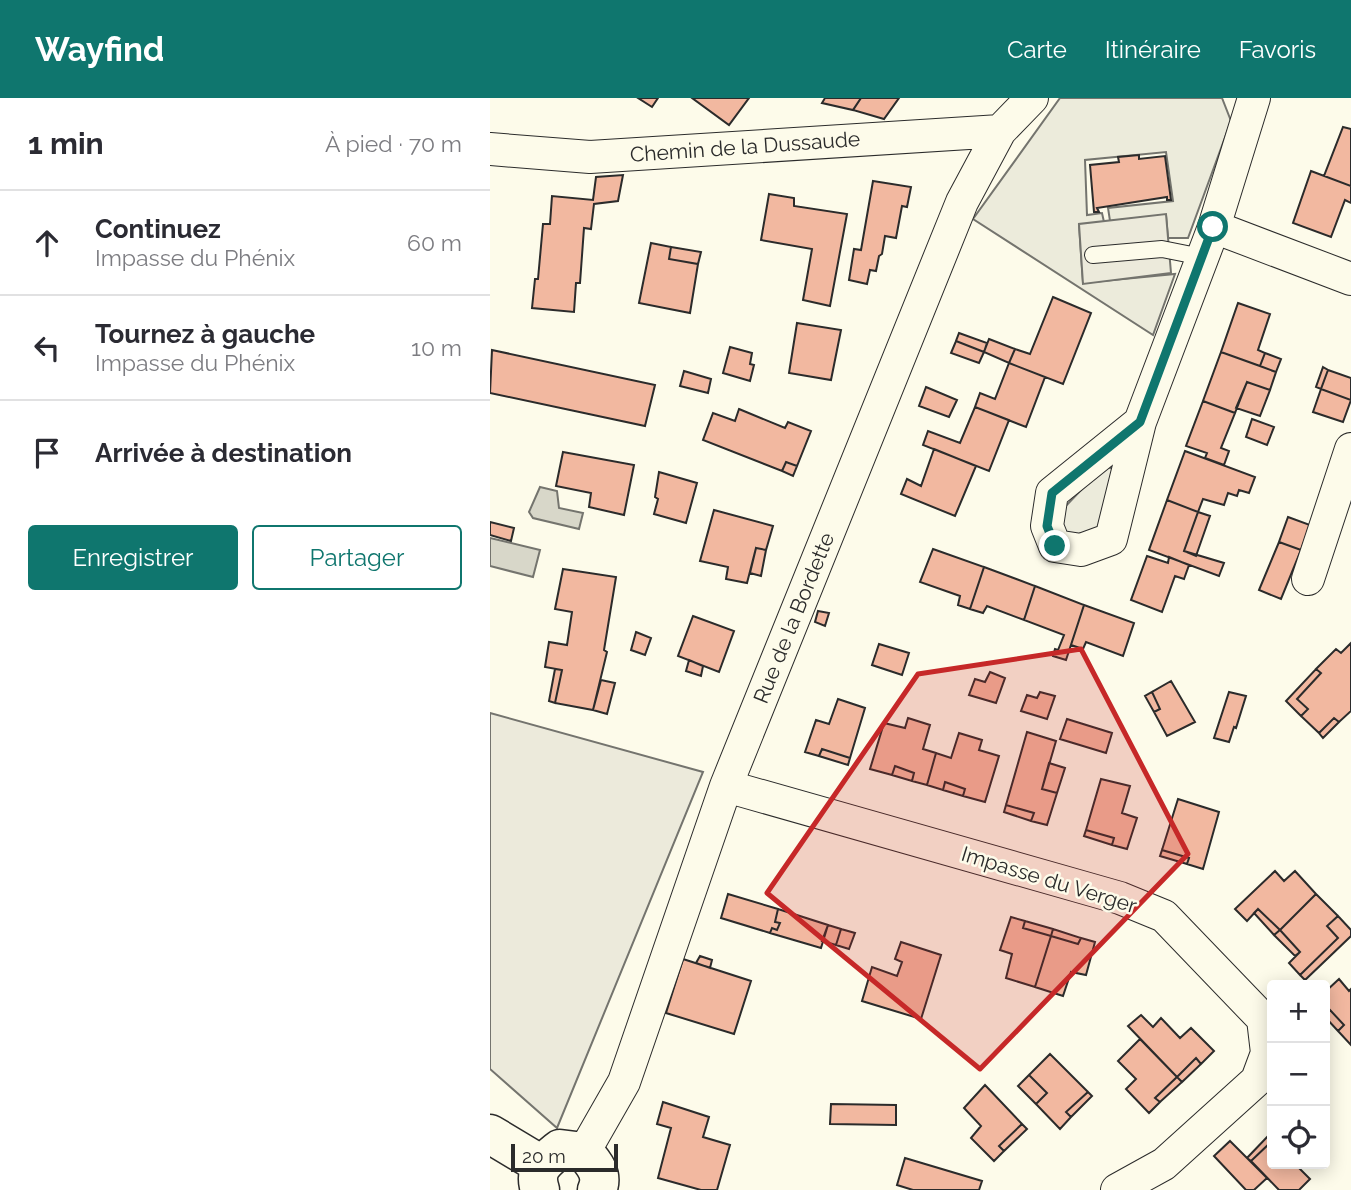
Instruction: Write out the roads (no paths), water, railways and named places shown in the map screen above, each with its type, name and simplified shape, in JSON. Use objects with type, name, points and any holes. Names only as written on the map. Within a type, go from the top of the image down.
[{"type":"street","name":"Rue de la Bordette","points":[[584,1152],[624,1082],[726,786],[962,201],[1000,131],[1032,98]]},
{"type":"street","points":[[1140,422],[1213,227],[1254,98]]},
{"type":"street","name":"Chemin de la Dussaude","points":[[490,149],[590,157],[1000,131]]},
{"type":"street","points":[[1213,227],[1351,279]]},
{"type":"street","points":[[1308,579],[1351,449]]},
{"type":"street","name":"Impasse du Verger","points":[[726,786],[1120,898],[1164,916],[1263,1019],[1267,1053],[1256,1080],[1164,1164],[1117,1190]]},
{"type":"street","points":[[490,1134],[540,1177],[560,1149],[584,1152],[597,1166],[600,1185],[597,1190]]},
{"type":"lane","points":[[1093,255],[1162,248],[1202,257]]}]
